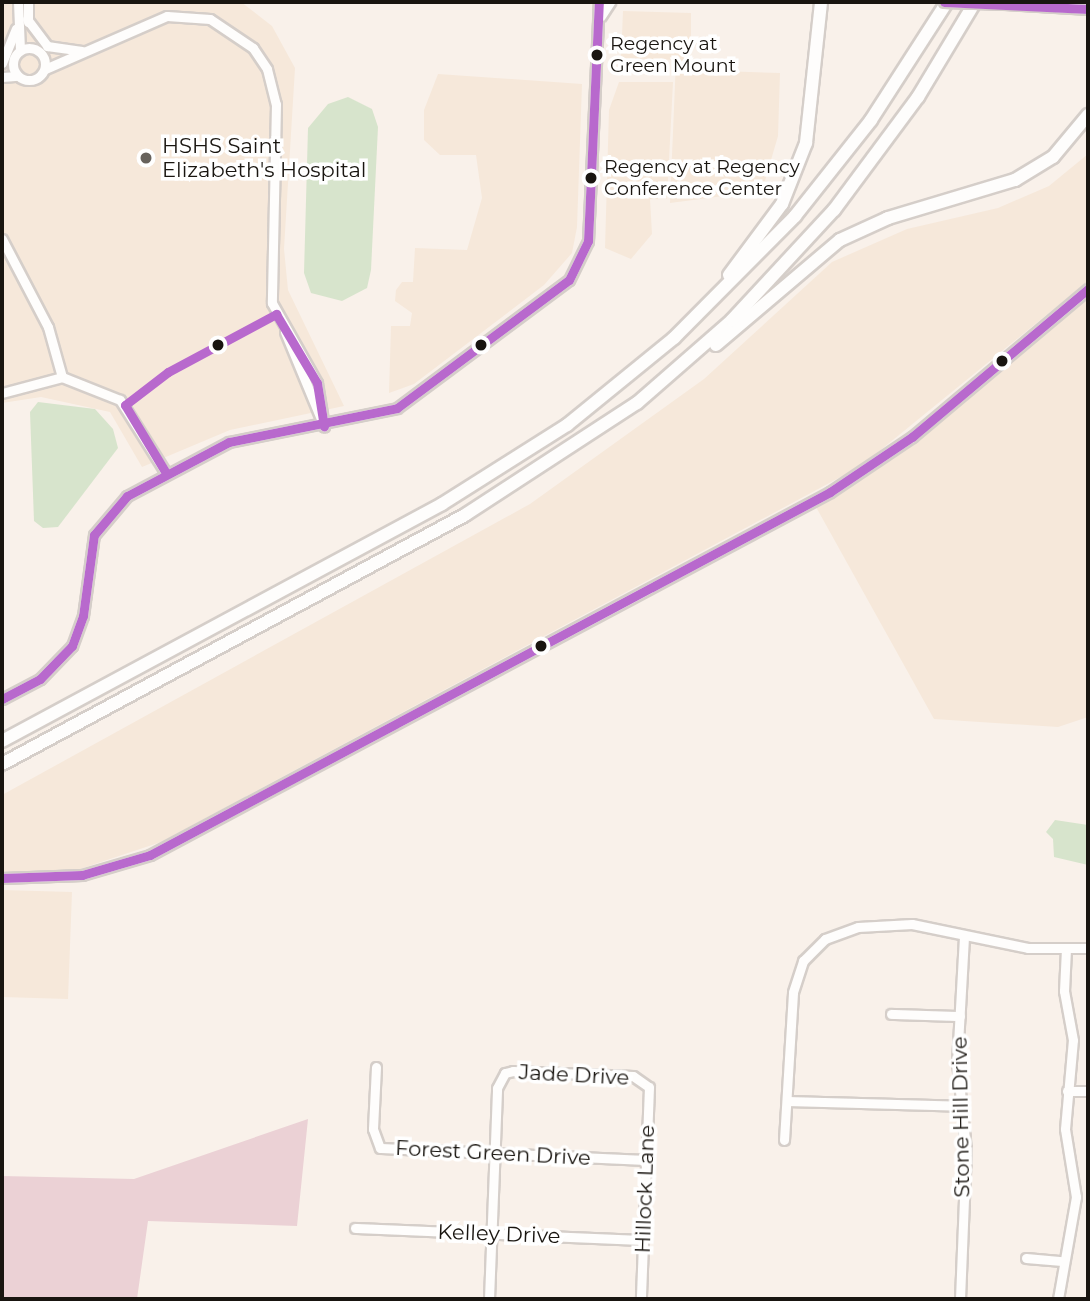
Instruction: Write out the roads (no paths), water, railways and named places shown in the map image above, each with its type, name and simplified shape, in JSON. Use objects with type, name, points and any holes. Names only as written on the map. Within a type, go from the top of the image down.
[{"type":"highway","points":[[663,347],[745,258],[782,204],[806,143],[821,2]]},
{"type":"highway","points":[[2,741],[485,480],[567,425],[663,347],[745,271],[821,186],[898,82],[945,2]]},
{"type":"highway","points":[[637,403],[732,320],[834,210],[918,97],[975,2]]},
{"type":"highway","points":[[2,764],[465,515],[637,403],[840,240],[888,218],[1015,180],[1053,157],[1088,115]]},
{"type":"street","points":[[18,2],[45,69]]},
{"type":"street","points":[[2,69],[20,50],[28,2]]},
{"type":"street","points":[[592,2],[598,21]]},
{"type":"street","points":[[2,699],[40,679],[72,646],[83,616],[94,535],[115,505],[166,473],[229,442],[382,415],[408,402],[560,288],[576,269],[589,226],[599,2]]},
{"type":"street","points":[[598,21],[610,2]]},
{"type":"street","points":[[945,2],[1088,9]]},
{"type":"street","points":[[2,77],[18,76],[32,80],[45,69],[151,19],[182,15],[223,24],[262,58],[276,104],[270,291],[285,331],[317,383],[324,426]]},
{"type":"street","points":[[23,20],[47,46],[80,53]]},
{"type":"street","points":[[2,63],[23,20]]},
{"type":"street","points":[[20,50],[80,53]]},
{"type":"street","points":[[13,59],[18,76]]},
{"type":"street","points":[[2,239],[48,327],[62,377]]},
{"type":"street","points":[[2,878],[82,875],[149,855],[832,491],[912,437],[1088,289]]},
{"type":"street","points":[[2,393],[62,377],[102,388],[125,405],[166,473]]},
{"type":"street","points":[[784,1140],[793,992],[811,949],[840,932],[876,925],[929,925],[964,936],[1066,949],[1088,948]]},
{"type":"street","name":"Stone Hill Drive","points":[[960,1299],[966,1149],[961,1106],[960,1016],[964,936]]},
{"type":"street","points":[[1058,1299],[1062,1261],[1076,1197],[1065,1129],[1073,1040],[1064,991],[1066,949]]},
{"type":"street","points":[[891,1014],[960,1016]]},
{"type":"street","name":"Forest Green Drive","points":[[376,1067],[373,1129],[380,1148],[647,1160]]},
{"type":"street","name":"Jade Drive","points":[[494,1153],[497,1088],[505,1073],[644,1080]]},
{"type":"street","name":"Hillock Lane","points":[[641,1299],[649,1087],[644,1080]]},
{"type":"street","points":[[1067,1091],[1088,1091]]},
{"type":"street","points":[[787,1101],[961,1106]]},
{"type":"street","points":[[489,1299],[494,1153]]},
{"type":"street","name":"Kelley Drive","points":[[355,1228],[643,1240]]},
{"type":"street","points":[[1027,1258],[1062,1261]]},
{"type":"place","name":"Regency at Green Mount","points":[[597,55]]},
{"type":"place","name":"HSHS Saint Elizabeth's Hospital","points":[[146,158]]},
{"type":"place","name":"Regency at Regency Conference Center","points":[[591,178]]}]
